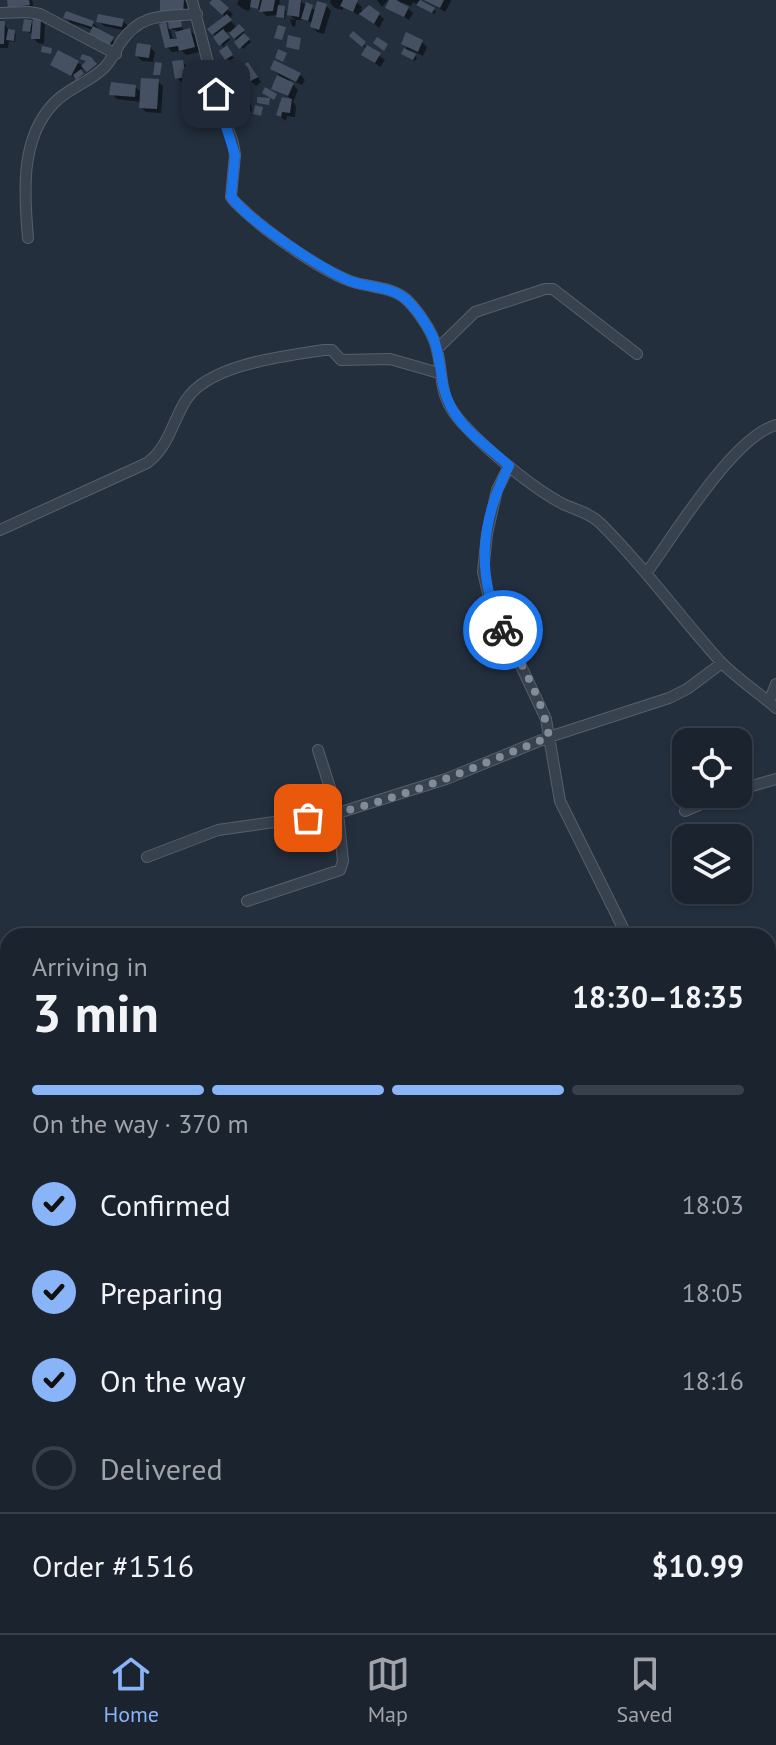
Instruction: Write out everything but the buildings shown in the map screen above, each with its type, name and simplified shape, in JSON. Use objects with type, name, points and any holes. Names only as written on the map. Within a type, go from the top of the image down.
[{"type":"street","points":[[192,0],[235,155],[231,197],[265,227],[350,281],[394,291],[404,297],[433,337],[442,387],[451,409],[464,425],[509,466],[562,503],[598,521],[647,572],[722,663],[772,705],[776,684]]},
{"type":"street","points":[[0,13],[40,14],[116,54]]},
{"type":"street","points":[[28,238],[25,197],[27,161],[39,123],[54,102],[98,73],[116,54],[129,32],[143,19],[197,14]]},
{"type":"street","points":[[437,349],[475,312],[553,289],[637,354]]},
{"type":"street","points":[[0,530],[147,463],[166,445],[190,394],[240,367],[332,350],[341,360],[390,359],[439,373]]},
{"type":"street","points":[[647,572],[728,461],[764,429],[776,425]]},
{"type":"street","points":[[509,466],[490,514],[483,572],[498,620],[546,719],[560,801],[623,928]]},
{"type":"street","points":[[147,857],[218,830],[338,813],[446,779],[549,737],[669,698],[687,689],[722,663]]},
{"type":"street","points":[[247,901],[340,870],[343,861],[338,813],[318,750]]},
{"type":"street","points":[[752,786],[776,779]]},
{"type":"street","points":[[685,811],[692,808]]},
{"type":"way so far","points":[[308,818],[338,813],[446,779],[549,737],[538,699],[503,630]]},
{"type":"route","points":[[216,94],[235,155],[231,197],[276,235],[350,281],[394,291],[404,297],[433,337],[442,387],[451,409],[509,466],[490,514],[483,572],[489,598],[503,630]]}]
